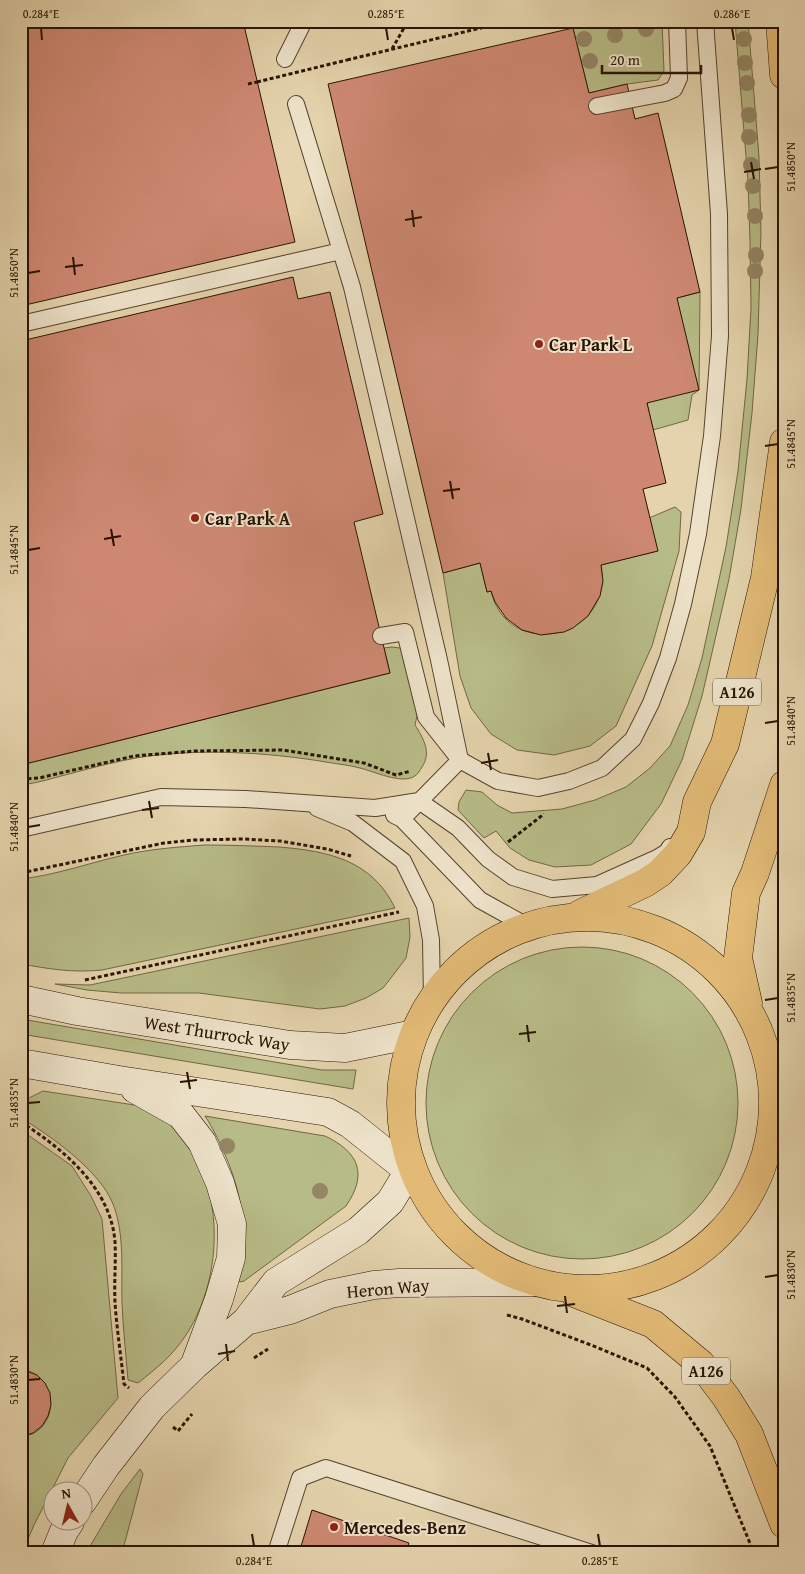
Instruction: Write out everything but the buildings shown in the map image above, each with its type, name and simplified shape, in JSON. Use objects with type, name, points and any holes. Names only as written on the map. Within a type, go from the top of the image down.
[{"type":"main road","points":[[780,21],[784,76]]},
{"type":"main road","name":"A126","points":[[576,916],[645,883],[660,873],[678,854],[692,832],[697,802],[725,744],[766,578],[784,442]]},
{"type":"main road","points":[[749,1008],[738,958],[746,893],[755,873],[784,784]]},
{"type":"main road","points":[[775,1104],[767,1160],[750,1196],[721,1234],[674,1268],[644,1280],[601,1289],[546,1284],[487,1260],[447,1226],[410,1170],[403,1134],[402,1085],[406,1059],[414,1034],[432,999],[448,979],[473,958],[502,937],[552,918],[576,916],[609,917],[633,921],[692,948],[737,990],[749,1008],[765,1045],[776,1054],[772,1074],[775,1104],[784,1139]]},
{"type":"main road","name":"A126","points":[[546,1284],[653,1324],[701,1364],[726,1397],[749,1434],[784,1524]]},
{"type":"street","name":"West Thurrock Way","points":[[21,999],[77,1011],[290,1045],[346,1048],[414,1034]]},
{"type":"street","points":[[21,1063],[328,1112],[350,1124],[410,1170]]},
{"type":"street","points":[[119,1080],[181,1114],[202,1142],[220,1183],[232,1224],[231,1258],[219,1299],[195,1365]]},
{"type":"street","name":"Heron Way","points":[[92,1487],[152,1407],[195,1365],[246,1321],[276,1282],[358,1231],[390,1202],[410,1170]]},
{"type":"street","name":"Heron Way","points":[[246,1321],[290,1310],[330,1294],[374,1285],[399,1283],[546,1284]]},
{"type":"street","points":[[55,1553],[64,1532]]},
{"type":"lane","points":[[285,58],[304,21]]},
{"type":"lane","points":[[597,106],[665,93],[674,89],[679,78],[678,21]]},
{"type":"lane","points":[[381,636],[405,632],[426,717],[460,760],[498,781],[538,788],[569,782],[602,768],[633,739],[651,704],[668,658],[683,604],[698,534],[712,436],[720,336],[719,214],[705,21]]},
{"type":"lane","points":[[296,104],[352,287],[439,660],[460,760]]},
{"type":"lane","points":[[21,324],[341,251]]},
{"type":"lane","points":[[402,819],[460,760]]},
{"type":"lane","points":[[21,829],[161,797],[246,798],[375,808],[419,801],[458,828],[488,859],[514,877],[552,889],[596,885],[667,852],[697,802]]},
{"type":"lane","points":[[301,802],[353,823],[403,861],[425,906],[431,940],[432,999]]},
{"type":"lane","points":[[375,808],[402,819],[480,900],[527,926]]},
{"type":"lane","points":[[276,1553],[300,1478],[326,1468],[592,1553]]},
{"type":"path","points":[[391,49],[408,21]]},
{"type":"path","points":[[248,84],[510,21]]},
{"type":"path","points":[[21,779],[39,778],[134,756],[195,751],[283,750],[364,763],[396,775],[409,773],[418,767],[446,774]]},
{"type":"path","points":[[21,873],[164,843],[194,840],[280,841],[327,849],[353,857]]},
{"type":"path","points":[[84,980],[425,906]]},
{"type":"path","points":[[21,1122],[52,1143],[78,1165],[100,1196],[109,1217],[115,1240],[115,1303],[124,1384],[178,1431],[195,1411]]},
{"type":"path","points":[[505,1314],[647,1368],[675,1397],[710,1446],[754,1553]]},
{"type":"path","points":[[252,1360],[274,1345]]},
{"type":"green space","points":[[602,21],[662,21],[664,71],[658,80],[627,84],[589,93],[573,28]]},
{"type":"green space","points":[[735,21],[748,21],[759,157],[761,232],[758,334],[752,413],[741,509],[729,579],[702,696],[682,760],[661,804],[631,844],[591,865],[555,867],[529,860],[510,848],[496,831],[484,838],[458,810],[459,802],[466,790],[482,792],[497,805],[512,813],[562,809],[595,800],[626,787],[650,768],[670,746],[688,705],[702,658],[726,547],[738,471],[747,379],[751,308],[750,240],[748,181]]},
{"type":"green space","points":[[700,292],[699,390],[692,395],[688,420],[653,430],[647,403],[677,298]]},
{"type":"green space","points":[[675,507],[681,512],[679,551],[652,646],[616,726],[590,746],[554,755],[517,750],[491,734],[471,708],[460,676],[443,573],[480,563],[487,592],[491,591],[501,613],[517,627],[537,634],[557,633],[577,625],[592,611],[601,591],[601,565],[657,551],[649,518]]},
{"type":"green space","points":[[384,648],[400,648],[406,652],[420,702],[415,725],[425,745],[426,756],[425,761],[415,776],[403,779],[356,767],[303,759],[231,752],[207,752],[136,758],[21,785],[21,765],[390,673]]},
{"type":"green space","points":[[205,845],[279,847],[315,851],[331,855],[347,861],[374,879],[395,908],[102,970],[71,971],[21,964],[21,879],[60,872],[134,853]]},
{"type":"green space","points":[[409,918],[410,937],[406,958],[383,988],[366,998],[345,1006],[320,1009],[199,993],[121,993],[87,990],[55,984],[90,985]]},
{"type":"green space","points":[[567,947],[597,947],[627,953],[656,965],[693,992],[712,1016],[726,1043],[732,1058],[738,1088],[738,1118],[732,1148],[726,1163],[712,1190],[693,1214],[656,1241],[627,1253],[597,1259],[567,1259],[537,1253],[508,1241],[483,1224],[461,1202],[444,1177],[432,1148],[426,1118],[426,1088],[432,1058],[444,1029],[461,1004],[483,982],[508,965],[537,953]]},
{"type":"green space","points":[[21,1019],[322,1070],[356,1070],[353,1089],[21,1034]]},
{"type":"green space","points":[[43,1091],[141,1106],[169,1124],[190,1148],[204,1176],[212,1208],[214,1242],[210,1275],[201,1307],[176,1349],[138,1383],[128,1380],[122,1312],[122,1253],[117,1216],[107,1192],[86,1167],[60,1144],[21,1118],[21,1101]]},
{"type":"green space","points":[[205,1116],[325,1136],[346,1149],[356,1165],[358,1174],[357,1184],[346,1206],[244,1281],[240,1282],[238,1280],[240,1203],[234,1177],[217,1137]]},
{"type":"green space","points":[[21,1130],[72,1166],[91,1196],[102,1219],[118,1398],[68,1458],[56,1482],[42,1482],[42,1509],[22,1553],[21,1471],[23,1437],[34,1433],[43,1426],[48,1417],[50,1396],[40,1378],[32,1372],[21,1369]]},
{"type":"green space","points":[[140,1469],[143,1474],[122,1553],[86,1553],[121,1494]]},
{"type":"place","name":"Car Park L","points":[[539,344]]},
{"type":"place","name":"Car Park A","points":[[195,518]]},
{"type":"place","name":"Mercedes-Benz","points":[[334,1527]]}]
